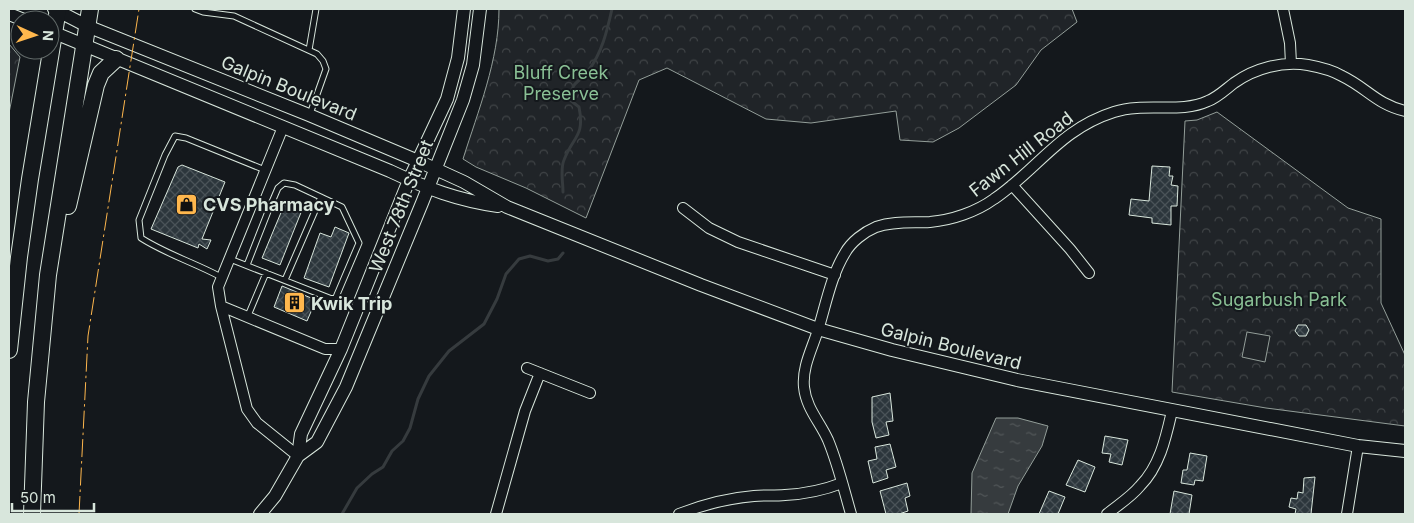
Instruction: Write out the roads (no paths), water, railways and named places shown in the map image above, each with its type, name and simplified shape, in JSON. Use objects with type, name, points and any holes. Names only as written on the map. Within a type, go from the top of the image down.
[{"type":"main road","points":[[32,514],[36,402],[48,275],[90,9]]},
{"type":"main road","points":[[48,275],[66,213],[96,85],[101,73],[116,59]]},
{"type":"main road","points":[[9,350],[19,257],[48,60]]},
{"type":"street","name":"Galpin Boulevard","points":[[56,9],[87,26],[418,160],[464,182],[507,207],[701,286],[818,330],[1017,380],[1358,446],[1405,451]]},
{"type":"street","name":"West 78th Street","points":[[260,514],[275,496],[298,456],[301,434],[341,349],[409,180],[447,99],[458,58],[464,9]]},
{"type":"street","name":"West 78th Street","points":[[298,456],[317,442],[346,387],[435,169],[468,83],[480,9]]},
{"type":"street","points":[[1283,9],[1290,43],[1291,64]]},
{"type":"street","name":"Galpin Boulevard","points":[[60,35],[427,188],[460,199],[507,207]]},
{"type":"street","name":"Fawn Hill Road","points":[[851,514],[827,438],[807,403],[804,386],[808,358],[834,275],[845,252],[853,243],[874,228],[886,224],[932,222],[963,215],[980,208],[1012,185],[1071,132],[1102,116],[1116,111],[1139,107],[1190,107],[1217,97],[1236,82],[1251,74],[1280,64],[1327,70],[1342,76],[1381,103],[1405,111]]},
{"type":"street","points":[[283,127],[218,287],[247,409],[257,423],[298,456]]},
{"type":"street","points":[[1012,185],[1089,273]]},
{"type":"street","points":[[683,208],[709,228],[731,239],[834,275]]},
{"type":"street","points":[[221,306],[325,349],[341,349]]},
{"type":"street","points":[[527,368],[590,393]]},
{"type":"street","points":[[496,514],[525,411],[540,374]]},
{"type":"street","points":[[1107,514],[1142,485],[1154,466],[1163,447],[1172,411]]},
{"type":"street","points":[[1347,514],[1358,446]]},
{"type":"street","points":[[679,514],[737,498],[802,494],[842,484]]},
{"type":"lane","points":[[195,9],[203,12],[234,16],[317,54],[324,61],[326,69],[309,115]]},
{"type":"lane","points":[[309,50],[316,9]]},
{"type":"lane","points":[[221,277],[197,264],[158,249],[141,238],[139,220],[165,155],[175,136],[186,138],[265,170]]},
{"type":"lane","points":[[229,258],[332,299],[336,297],[359,243],[342,207],[295,185],[284,183],[278,188],[247,265]]},
{"type":"lane","points":[[285,280],[321,197]]},
{"type":"lane","points":[[252,202],[269,209]]},
{"type":"lane","points":[[247,318],[266,273]]},
{"type":"water","points":[[996,418],[1018,418],[1048,426],[1042,446],[1018,486],[1008,514],[971,514],[972,473]]},
{"type":"waterway","points":[[563,192],[563,164],[567,152],[577,136],[580,125],[579,107],[570,100],[571,93],[574,85],[584,76],[597,57],[606,34],[612,9]]},
{"type":"waterway","points":[[342,514],[357,488],[383,467],[392,451],[403,441],[410,428],[418,399],[429,376],[449,351],[484,324],[497,299],[506,274],[519,259],[530,256],[548,261],[558,259],[563,253]]},
{"type":"place","name":"CVS Pharmacy","points":[[187,204]]},
{"type":"place","name":"Kwik Trip","points":[[295,303]]},
{"type":"park label","name":"Bluff Creek Preserve","points":[[561,82]]},
{"type":"park label","name":"Sugarbush Park","points":[[1279,299]]}]
